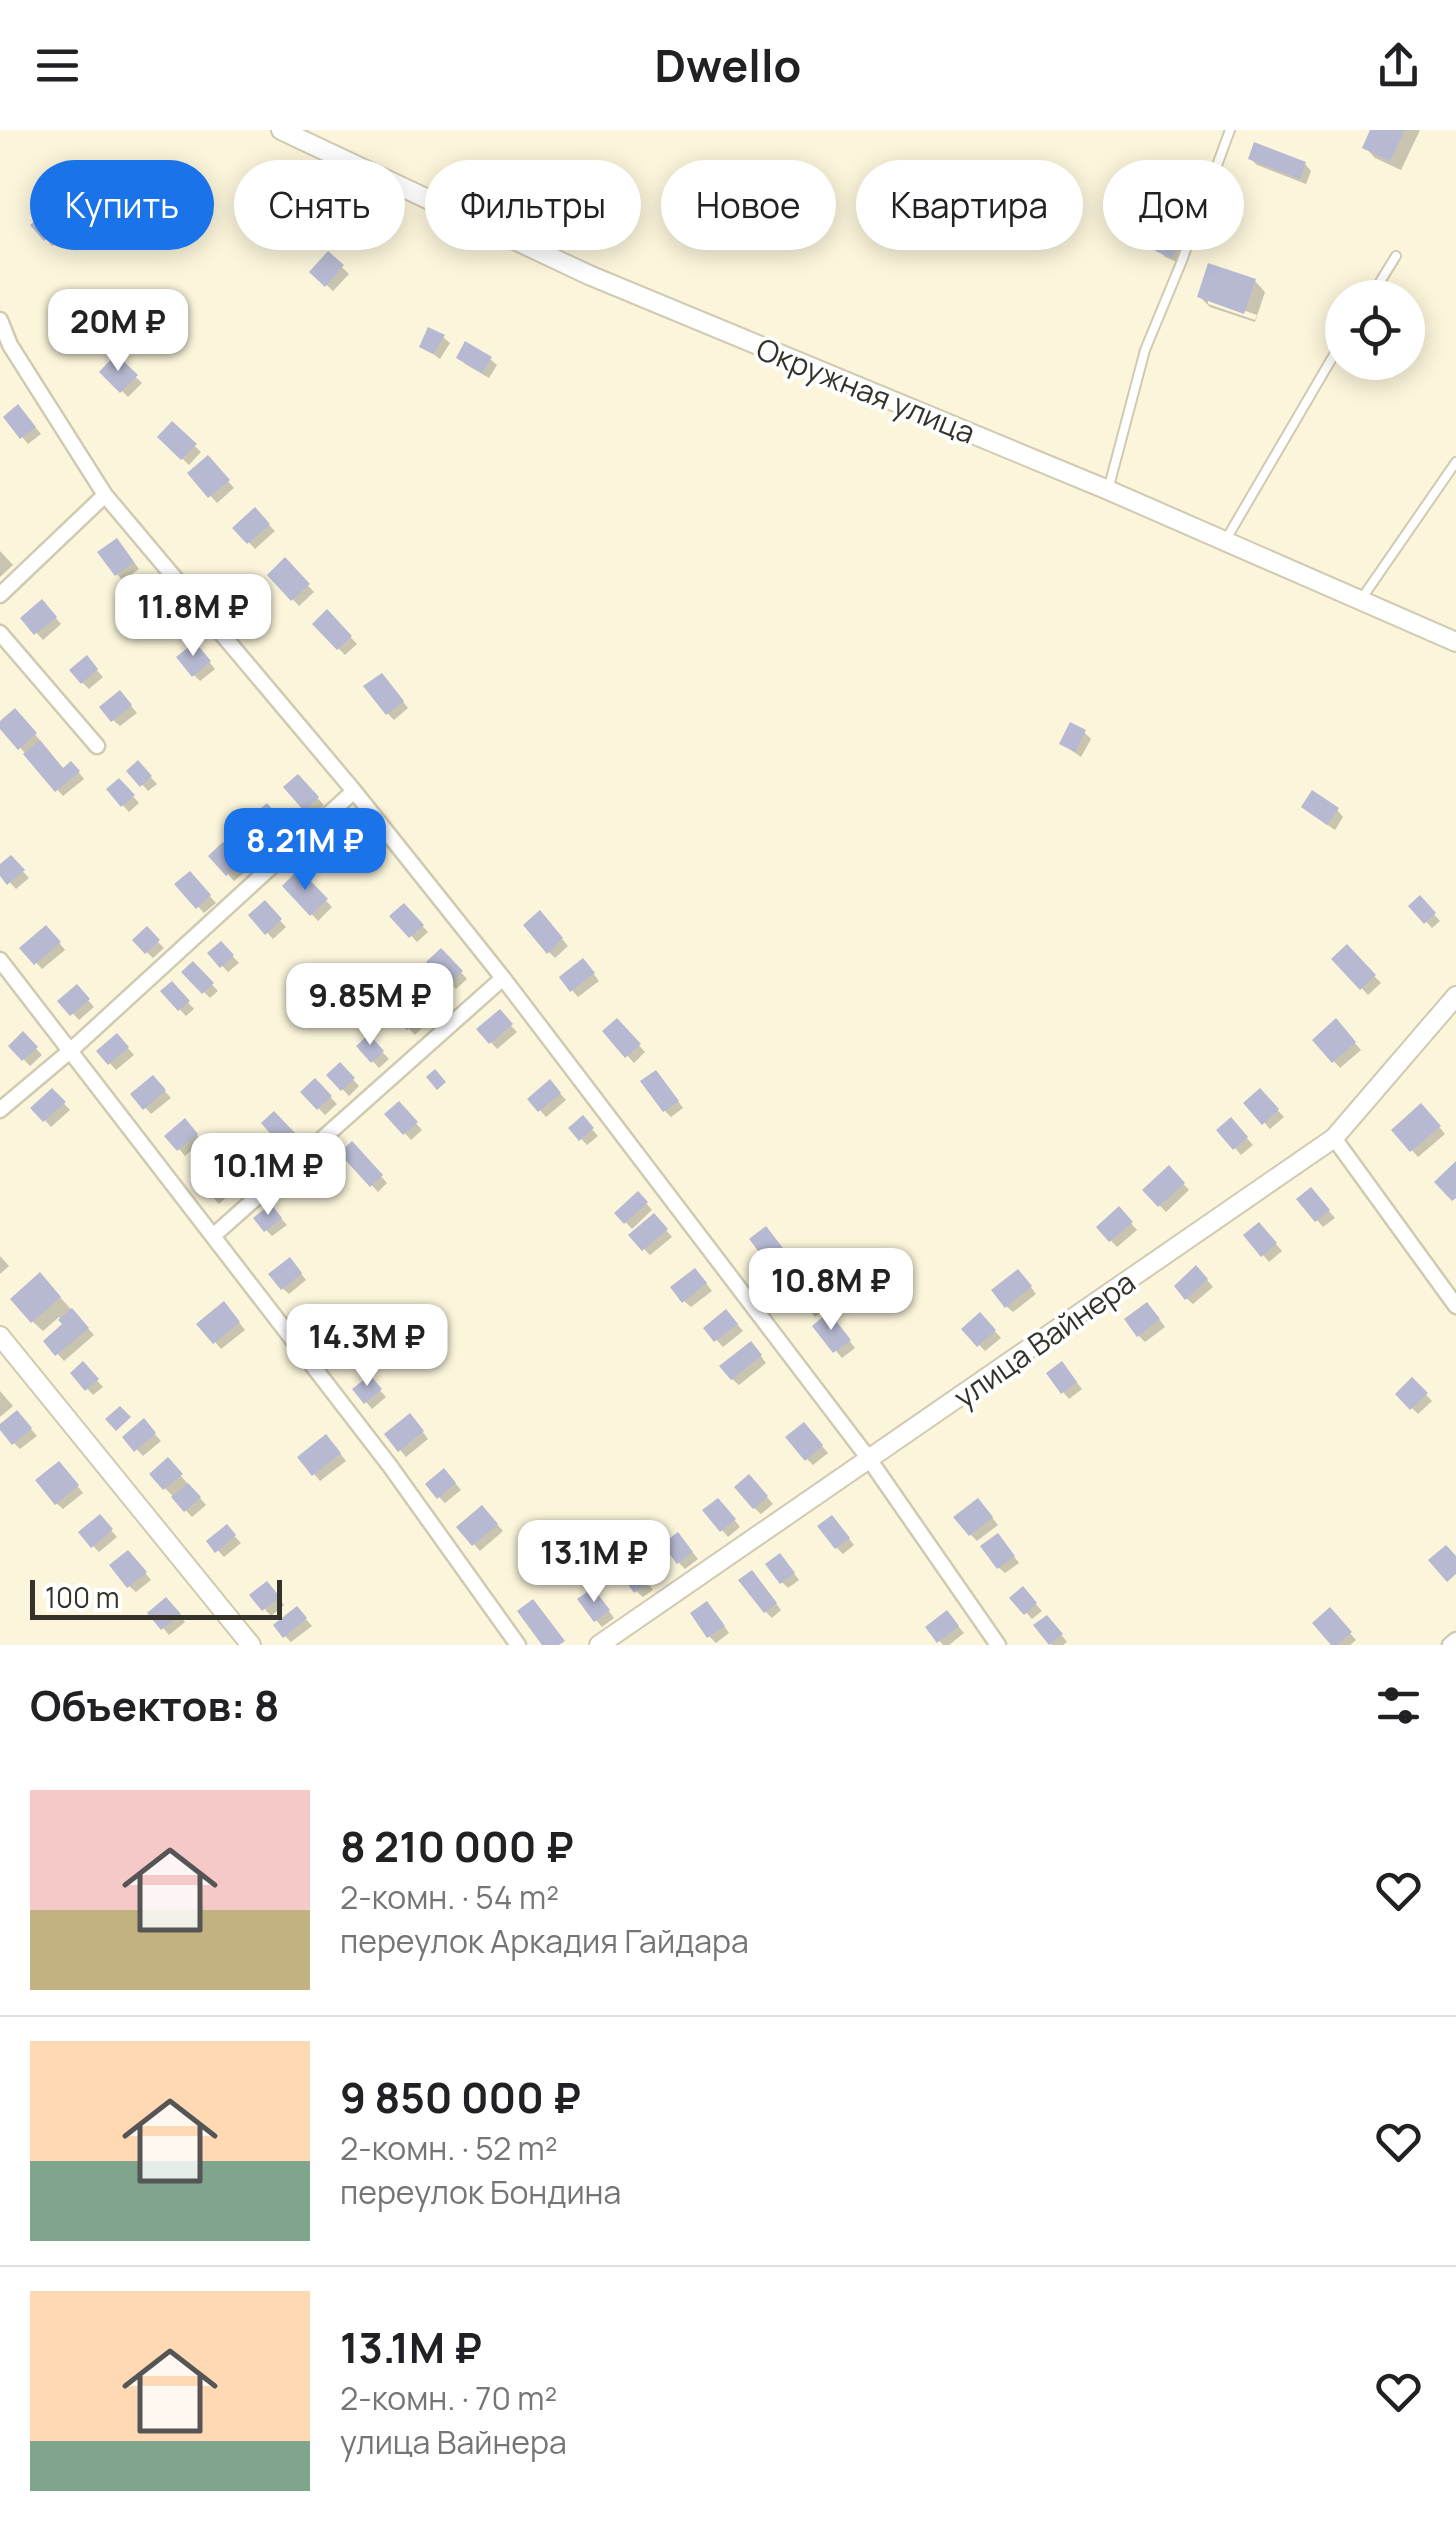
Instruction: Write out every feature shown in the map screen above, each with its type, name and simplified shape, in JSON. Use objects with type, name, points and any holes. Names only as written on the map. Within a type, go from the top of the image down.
[{"type":"street","name":"Окружная улица","points":[[280,130],[589,275],[1108,490],[1456,642]]},
{"type":"street","points":[[0,320],[10,345],[105,495],[354,791],[503,978],[869,1459],[998,1645]]},
{"type":"street","points":[[0,595],[105,495]]},
{"type":"street","points":[[0,633],[97,746]]},
{"type":"street","points":[[0,1110],[70,1052],[354,791]]},
{"type":"street","points":[[0,960],[390,1466],[518,1645]]},
{"type":"street","points":[[213,1236],[503,978]]},
{"type":"street","name":"улица Вайнера","points":[[599,1645],[1334,1138],[1456,996]]},
{"type":"street","points":[[1334,1138],[1456,1306]]},
{"type":"street","points":[[0,1336],[250,1645]]},
{"type":"lane","points":[[1108,490],[1145,350],[1230,130]]},
{"type":"lane","points":[[1381,280],[1396,256]]},
{"type":"lane","points":[[1226,541],[1325,370]]},
{"type":"lane","points":[[1360,600],[1456,462]]},
{"type":"building","points":[[1370,130],[1405,130],[1390,161],[1362,148]]},
{"type":"building","points":[[1254,142],[1306,162],[1300,179],[1248,159]]},
{"type":"building","points":[[1155,250],[1176,250],[1172,258]]},
{"type":"building","points":[[328,251],[344,265],[325,287],[309,272]]},
{"type":"building","points":[[1208,263],[1256,279],[1244,314],[1197,297]]},
{"type":"building","points":[[82,310],[102,335],[85,350],[64,326]]},
{"type":"building","points":[[428,327],[445,335],[433,354],[419,347]]},
{"type":"building","points":[[465,341],[492,357],[482,373],[456,358]]},
{"type":"building","points":[[116,354],[138,375],[120,393],[99,372]]},
{"type":"building","points":[[18,404],[36,427],[20,439],[3,417]]},
{"type":"building","points":[[172,421],[197,444],[181,460],[157,437]]},
{"type":"building","points":[[208,455],[230,480],[208,498],[187,473]]},
{"type":"building","points":[[255,507],[270,524],[247,544],[232,528]]},
{"type":"building","points":[[117,538],[134,562],[115,576],[97,552]]},
{"type":"building","points":[[285,557],[310,584],[291,601],[267,575]]},
{"type":"building","points":[[156,589],[176,613],[157,628],[137,604]]},
{"type":"building","points":[[42,599],[57,617],[34,635],[20,618]]},
{"type":"building","points":[[327,609],[352,636],[337,650],[312,624]]},
{"type":"building","points":[[195,642],[211,661],[192,677],[176,657]]},
{"type":"building","points":[[87,655],[98,669],[81,684],[69,670]]},
{"type":"building","points":[[382,673],[404,701],[386,715],[363,686]]},
{"type":"building","points":[[120,690],[132,705],[111,722],[99,707]]},
{"type":"building","points":[[15,708],[37,733],[18,750],[0,729],[0,721]]},
{"type":"building","points":[[1070,722],[1086,730],[1075,752],[1059,744]]},
{"type":"building","points":[[40,740],[63,768],[71,761],[80,771],[55,792],[23,754]]},
{"type":"building","points":[[138,760],[152,776],[140,787],[126,771]]},
{"type":"building","points":[[298,774],[319,797],[304,811],[283,787]]},
{"type":"building","points":[[119,778],[135,795],[121,807],[106,789]]},
{"type":"building","points":[[1312,790],[1339,808],[1327,825],[1301,807]]},
{"type":"building","points":[[267,803],[284,822],[267,837],[249,818]]},
{"type":"building","points":[[354,831],[374,854],[359,866],[340,844]]},
{"type":"building","points":[[223,842],[241,863],[226,876],[208,856]]},
{"type":"building","points":[[11,855],[25,870],[7,885],[0,876],[0,864]]},
{"type":"building","points":[[299,869],[328,899],[310,916],[282,886]]},
{"type":"building","points":[[190,871],[211,895],[196,909],[174,884]]},
{"type":"building","points":[[1420,895],[1436,913],[1424,924],[1408,906]]},
{"type":"building","points":[[265,900],[282,919],[265,935],[248,915]]},
{"type":"building","points":[[404,903],[424,925],[409,938],[389,916]]},
{"type":"building","points":[[540,910],[563,938],[547,954],[523,925]]},
{"type":"building","points":[[46,925],[61,942],[34,965],[19,948]]},
{"type":"building","points":[[147,926],[160,940],[145,954],[132,940]]},
{"type":"building","points":[[221,941],[234,955],[220,968],[207,953]]},
{"type":"building","points":[[1347,944],[1376,975],[1360,990],[1331,959]]},
{"type":"building","points":[[441,948],[463,971],[448,985],[426,962]]},
{"type":"building","points":[[583,958],[595,973],[570,992],[559,977]]},
{"type":"building","points":[[193,961],[214,983],[202,994],[181,972]]},
{"type":"building","points":[[172,981],[190,1001],[178,1011],[160,991]]},
{"type":"building","points":[[77,984],[90,999],[70,1016],[57,1001]]},
{"type":"building","points":[[404,997],[422,1016],[407,1030],[389,1011]]},
{"type":"building","points":[[500,1009],[513,1024],[489,1044],[476,1029]]},
{"type":"building","points":[[617,1018],[641,1044],[625,1058],[602,1031]]},
{"type":"building","points":[[1336,1018],[1356,1042],[1332,1063],[1312,1040]]},
{"type":"building","points":[[23,1031],[38,1047],[22,1061],[8,1046]]},
{"type":"building","points":[[117,1033],[129,1047],[108,1065],[96,1051]]},
{"type":"building","points":[[369,1034],[384,1051],[371,1063],[356,1046]]},
{"type":"building","points":[[340,1062],[355,1078],[341,1091],[326,1075]]},
{"type":"building","points":[[435,1069],[446,1082],[437,1090],[426,1077]]},
{"type":"building","points":[[656,1070],[679,1101],[663,1112],[640,1081]]},
{"type":"building","points":[[153,1075],[166,1090],[143,1110],[130,1094]]},
{"type":"building","points":[[315,1078],[332,1096],[317,1110],[300,1092]]},
{"type":"building","points":[[550,1079],[561,1093],[538,1112],[527,1099]]},
{"type":"building","points":[[52,1088],[66,1102],[43,1122],[30,1108]]},
{"type":"building","points":[[1260,1088],[1279,1109],[1262,1125],[1243,1103]]},
{"type":"building","points":[[399,1101],[418,1122],[403,1135],[384,1114]]},
{"type":"building","points":[[1421,1103],[1441,1126],[1410,1152],[1391,1130]]},
{"type":"building","points":[[274,1111],[295,1133],[281,1146],[261,1123]]},
{"type":"building","points":[[583,1115],[594,1128],[579,1141],[568,1128]]},
{"type":"building","points":[[1231,1117],[1248,1137],[1233,1150],[1216,1130]]},
{"type":"building","points":[[185,1118],[198,1134],[177,1151],[164,1136]]},
{"type":"building","points":[[352,1141],[383,1175],[370,1187],[339,1153]]},
{"type":"building","points":[[1456,1161],[1456,1198],[1452,1201],[1434,1182]]},
{"type":"building","points":[[220,1165],[233,1179],[211,1199],[198,1185]]},
{"type":"building","points":[[1169,1165],[1185,1183],[1158,1207],[1142,1190]]},
{"type":"building","points":[[1311,1187],[1330,1210],[1315,1222],[1296,1199]]},
{"type":"building","points":[[638,1191],[648,1202],[624,1224],[614,1213]]},
{"type":"building","points":[[271,1204],[282,1218],[264,1232],[253,1218]]},
{"type":"building","points":[[1119,1206],[1133,1222],[1109,1242],[1096,1227]]},
{"type":"building","points":[[654,1213],[668,1229],[642,1251],[628,1235]]},
{"type":"building","points":[[1259,1222],[1277,1243],[1261,1257],[1243,1235]]},
{"type":"building","points":[[766,1226],[789,1256],[772,1269],[749,1239]]},
{"type":"building","points":[[290,1257],[302,1273],[281,1290],[268,1274]]},
{"type":"building","points":[[1196,1265],[1208,1279],[1185,1300],[1174,1286]]},
{"type":"building","points":[[695,1268],[707,1283],[682,1303],[670,1287]]},
{"type":"building","points":[[1018,1269],[1032,1286],[1005,1308],[991,1290]]},
{"type":"building","points":[[40,1272],[61,1297],[31,1323],[10,1299]]},
{"type":"building","points":[[807,1282],[822,1301],[807,1312],[793,1293]]},
{"type":"building","points":[[224,1301],[240,1322],[213,1344],[196,1324]]},
{"type":"building","points":[[1147,1302],[1160,1319],[1137,1337],[1124,1319]]},
{"type":"building","points":[[72,1308],[89,1328],[55,1356],[43,1341],[62,1324],[58,1320]]},
{"type":"building","points":[[726,1309],[738,1324],[714,1342],[703,1328]]},
{"type":"building","points":[[829,1312],[851,1340],[833,1353],[812,1326]]},
{"type":"building","points":[[980,1312],[996,1330],[977,1347],[961,1329]]},
{"type":"building","points":[[751,1341],[762,1355],[731,1380],[719,1366]]},
{"type":"building","points":[[83,1361],[99,1379],[85,1391],[70,1373]]},
{"type":"building","points":[[1062,1361],[1077,1382],[1061,1394],[1046,1373]]},
{"type":"building","points":[[370,1375],[382,1389],[364,1404],[352,1389]]},
{"type":"building","points":[[1412,1377],[1428,1393],[1410,1410],[1395,1394]]},
{"type":"building","points":[[120,1406],[131,1417],[116,1431],[105,1419]]},
{"type":"building","points":[[17,1410],[32,1428],[12,1445],[0,1424]]},
{"type":"building","points":[[410,1413],[424,1431],[398,1452],[384,1434]]},
{"type":"building","points":[[144,1418],[156,1433],[134,1452],[122,1437]]},
{"type":"building","points":[[804,1422],[823,1445],[805,1461],[785,1437]]},
{"type":"building","points":[[326,1434],[341,1453],[312,1476],[297,1457]]},
{"type":"building","points":[[168,1457],[183,1474],[163,1490],[149,1474]]},
{"type":"building","points":[[59,1461],[79,1485],[55,1505],[35,1480]]},
{"type":"building","points":[[444,1468],[456,1483],[437,1499],[425,1484]]},
{"type":"building","points":[[749,1474],[768,1496],[753,1509],[734,1487]]},
{"type":"building","points":[[188,1483],[201,1497],[184,1512],[171,1497]]},
{"type":"building","points":[[718,1498],[736,1519],[720,1532],[702,1510]]},
{"type":"building","points":[[978,1498],[993,1517],[969,1536],[953,1517]]},
{"type":"building","points":[[482,1505],[498,1524],[472,1546],[456,1527]]},
{"type":"building","points":[[100,1514],[113,1529],[91,1548],[78,1532]]},
{"type":"building","points":[[832,1515],[850,1538],[835,1549],[817,1526]]},
{"type":"building","points":[[227,1524],[236,1535],[215,1553],[206,1541]]},
{"type":"building","points":[[678,1532],[693,1552],[677,1564],[662,1544]]},
{"type":"building","points":[[998,1533],[1015,1556],[997,1569],[980,1546]]},
{"type":"building","points":[[1446,1545],[1456,1556],[1456,1574],[1447,1582],[1428,1560]]},
{"type":"building","points":[[128,1550],[147,1572],[127,1588],[109,1565]]},
{"type":"building","points":[[780,1553],[795,1573],[780,1584],[765,1564]]},
{"type":"building","points":[[632,1561],[649,1582],[634,1593],[619,1572]]},
{"type":"building","points":[[752,1570],[777,1603],[764,1613],[738,1580]]},
{"type":"building","points":[[267,1581],[280,1597],[262,1611],[249,1595]]},
{"type":"building","points":[[1023,1586],[1037,1603],[1024,1615],[1009,1598]]},
{"type":"building","points":[[593,1588],[610,1610],[594,1622],[577,1599]]},
{"type":"building","points":[[166,1597],[181,1614],[161,1630],[147,1613]]},
{"type":"building","points":[[533,1599],[565,1641],[559,1645],[542,1645],[517,1611]]},
{"type":"building","points":[[707,1601],[725,1626],[707,1638],[690,1613]]},
{"type":"building","points":[[297,1606],[307,1618],[283,1638],[273,1625]]},
{"type":"building","points":[[1330,1607],[1352,1632],[1337,1645],[1331,1645],[1312,1623]]},
{"type":"building","points":[[947,1610],[959,1626],[937,1643],[925,1627]]},
{"type":"building","points":[[1047,1615],[1063,1634],[1049,1645],[1033,1625]]}]
